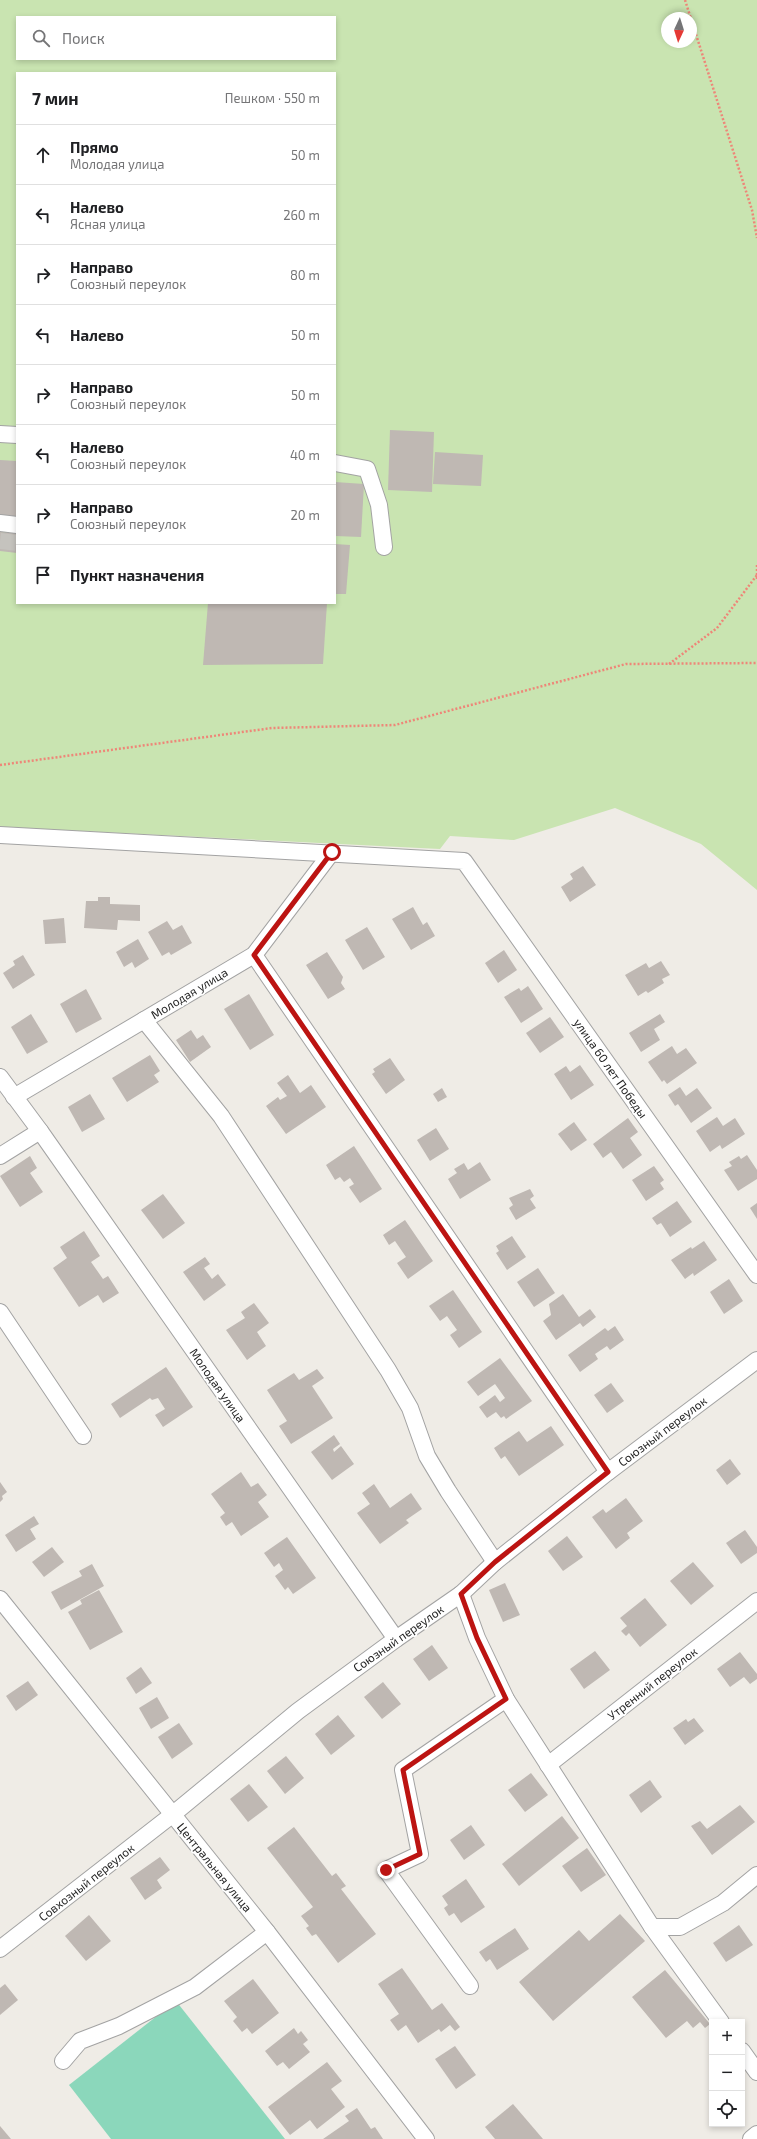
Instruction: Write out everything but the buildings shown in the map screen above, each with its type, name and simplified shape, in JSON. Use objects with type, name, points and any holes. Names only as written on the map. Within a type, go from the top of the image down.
[{"type":"street","points":[[0,434],[16,435]]},
{"type":"street","points":[[336,464],[367,469],[379,505],[384,547]]},
{"type":"street","points":[[0,524],[16,525]]},
{"type":"street","points":[[0,835],[332,852]]},
{"type":"street","name":"улица 60 лет Победы","points":[[332,852],[464,861],[757,1275]]},
{"type":"street","name":"Молодая улица","points":[[14,1098],[254,955],[332,852]]},
{"type":"street","points":[[254,955],[608,1472]]},
{"type":"street","points":[[144,1020],[222,1116],[383,1364],[410,1408],[427,1456],[448,1492],[495,1562]]},
{"type":"street","name":"Молодая улица","points":[[0,1077],[14,1098],[40,1131],[396,1638]]},
{"type":"street","points":[[0,1156],[40,1131]]},
{"type":"street","points":[[0,1312],[83,1436]]},
{"type":"street","name":"Союзный переулок","points":[[172,1815],[298,1711],[396,1638],[461,1594],[495,1562],[608,1472],[757,1360]]},
{"type":"street","points":[[461,1594],[477,1638],[506,1699],[652,1927],[719,2019]]},
{"type":"street","name":"Центральная улица","points":[[0,1599],[267,1932],[426,2139]]},
{"type":"street","name":"Утренний переулок","points":[[548,1765],[757,1601]]},
{"type":"street","points":[[470,1986],[386,1870],[420,1854],[403,1770],[506,1699]]},
{"type":"street","name":"Совхозный переулок","points":[[0,1949],[172,1815]]},
{"type":"street","points":[[652,1927],[680,1927],[723,1903],[757,1875]]},
{"type":"street","points":[[63,2061],[80,2041],[119,2026],[196,1987],[267,1932]]},
{"type":"street","points":[[745,2055],[757,2072]]},
{"type":"street","points":[[751,2139],[757,2134]]},
{"type":"path","points":[[685,0],[752,210],[757,238]]},
{"type":"path","points":[[757,564],[757,580]]},
{"type":"path","points":[[669,664],[717,628],[757,575]]},
{"type":"path","points":[[0,765],[272,728],[395,725],[626,664],[757,663]]},
{"type":"green space","points":[[0,0],[757,0],[757,890],[701,844],[615,808],[514,840],[450,836],[440,849],[0,827]]},
{"type":"green space","points":[[176,2001],[285,2139],[111,2139],[69,2085]]},
{"type":"tunnel","points":[[0,541],[16,543]]},
{"type":"route","points":[[332,852],[254,955],[608,1472],[495,1562],[461,1594],[477,1638],[506,1699],[403,1770],[420,1854],[386,1870]]}]
